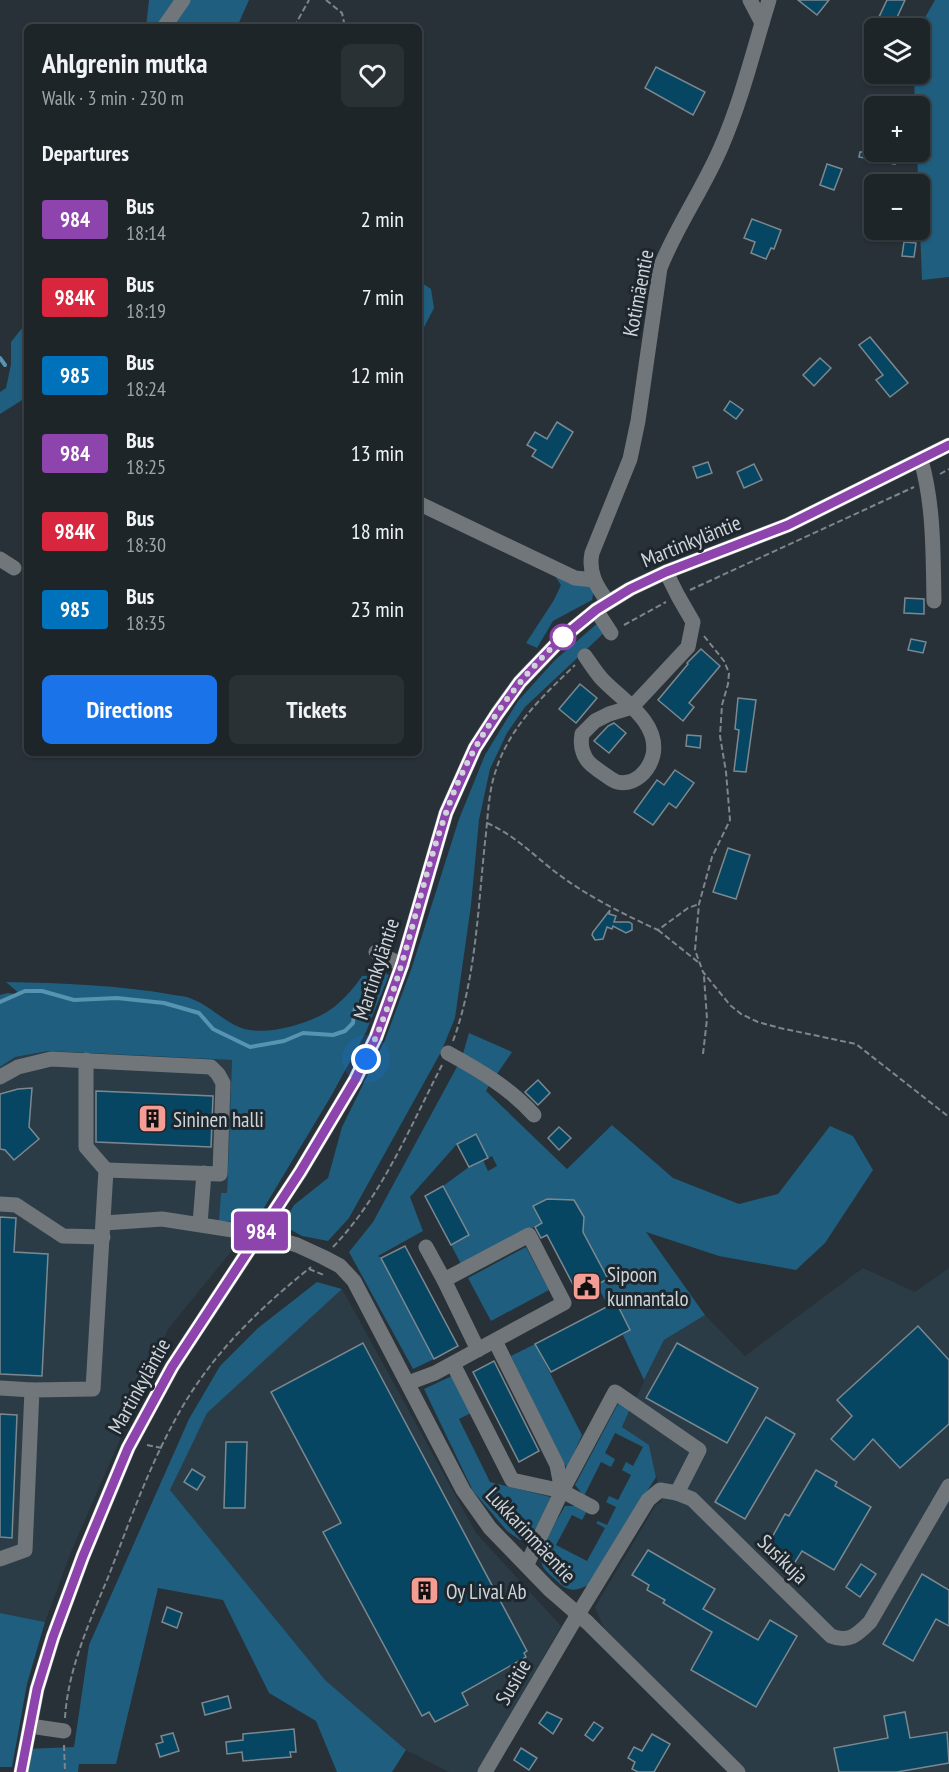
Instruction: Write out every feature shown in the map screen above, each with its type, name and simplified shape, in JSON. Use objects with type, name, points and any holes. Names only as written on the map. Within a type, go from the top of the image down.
[{"type":"street","points":[[166,24],[183,0]]},
{"type":"street","points":[[750,0],[762,23]]},
{"type":"street","name":"Kotimäentie","points":[[594,580],[590,565],[592,553],[630,459],[636,431],[660,268],[669,245],[723,144],[769,0]]},
{"type":"street","name":"Martinkyläntie","points":[[21,1772],[37,1689],[53,1637],[83,1556],[128,1448],[172,1367],[300,1172],[355,1080],[376,1037],[402,965],[446,813],[475,748],[497,714],[520,682],[563,637],[602,606],[666,572],[788,525],[949,445]]},
{"type":"street","points":[[921,460],[927,481],[932,516],[934,601]]},
{"type":"street","points":[[422,505],[575,578],[594,580],[611,633]]},
{"type":"street","points":[[0,559],[14,568]]},
{"type":"street","points":[[585,656],[602,678],[632,707],[651,732],[654,743],[652,756],[645,771],[638,779],[626,783],[615,781],[591,766],[581,749],[582,734],[596,721],[609,714],[632,707],[688,647],[693,622],[666,572]]},
{"type":"street","points":[[376,952],[402,965]]},
{"type":"street","points":[[448,1053],[480,1070],[509,1093],[518,1097],[534,1114]]},
{"type":"street","points":[[0,1077],[18,1067],[51,1059],[211,1067],[218,1074],[222,1083],[220,1174],[106,1170]]},
{"type":"street","points":[[0,1388],[93,1389],[106,1170],[86,1147],[86,1060]]},
{"type":"street","points":[[200,1224],[204,1173]]},
{"type":"street","name":"Lukkarinmäentie","points":[[0,1204],[15,1205],[63,1236],[162,1218],[259,1234],[297,1245],[340,1266],[354,1281],[463,1490],[490,1527],[549,1589],[579,1615],[738,1772]]},
{"type":"street","points":[[408,1383],[453,1364],[564,1303],[529,1235],[444,1280]]},
{"type":"street","points":[[426,1247],[478,1350]]},
{"type":"street","points":[[495,1341],[557,1466],[562,1491]]},
{"type":"street","points":[[453,1364],[512,1480],[562,1491],[592,1507]]},
{"type":"street","points":[[0,1559],[26,1550],[32,1390]]},
{"type":"street","points":[[527,1564],[562,1491],[615,1392],[699,1450],[677,1493],[660,1490],[648,1500],[579,1615]]},
{"type":"street","name":"Susikuja","points":[[677,1493],[692,1498],[831,1636],[849,1639],[870,1622],[949,1486]]},
{"type":"street","name":"Susitie","points":[[485,1772],[579,1615]]},
{"type":"street","points":[[30,1726],[64,1731]]},
{"type":"path","points":[[296,24],[309,0]]},
{"type":"path","points":[[326,0],[342,13],[344,24]]},
{"type":"path","points":[[693,622],[724,661],[729,673],[722,705],[720,736],[730,819],[712,857],[699,904],[695,950],[703,972],[729,1005],[741,1014],[780,1028],[856,1044],[949,1117]]},
{"type":"path","points":[[335,1245],[353,1227],[388,1171],[448,1053],[460,1022],[467,990],[488,816]]},
{"type":"path","points":[[487,823],[508,832],[594,899],[658,930],[699,963]]},
{"type":"path","points":[[658,930],[688,908],[699,904]]},
{"type":"path","points":[[703,972],[707,996],[703,1054]]},
{"type":"path","points":[[65,1772],[66,1704],[80,1647],[146,1480],[175,1419],[223,1350],[252,1317],[304,1273]]},
{"type":"path","points":[[155,1447],[162,1448]]},
{"type":"shaded area","points":[[149,0],[249,0],[238,24],[146,24]]},
{"type":"shaded area","points":[[935,0],[949,0],[949,277],[922,280],[920,240],[930,240],[930,174],[918,174],[917,162],[930,162],[930,96],[915,96],[914,84],[930,84],[930,18],[925,18]]},
{"type":"shaded area","points":[[422,283],[431,289],[434,308],[422,331]]},
{"type":"shaded area","points":[[24,326],[24,399],[0,414],[0,392],[6,388],[11,364],[11,342]]},
{"type":"shaded area","points":[[555,576],[588,585],[594,590],[592,600],[553,621],[537,648],[526,643],[561,585]]},
{"type":"shaded area","points":[[599,622],[606,631],[525,707],[507,733],[490,769],[479,820],[471,905],[455,1018],[441,1052],[349,1218],[328,1241],[302,1236],[282,1225],[294,1205],[328,1178],[342,1127],[385,1040],[412,967],[459,819],[485,755],[518,701],[555,660]]},
{"type":"shaded area","points":[[377,969],[389,975],[366,1032],[330,1098],[256,1221],[219,1221],[221,1193],[227,1193],[232,1060],[48,1051],[15,1057],[0,1067],[0,995],[8,993],[21,995],[6,982],[111,987],[186,997],[204,1005],[239,1027],[262,1031],[302,1023],[325,1013],[353,989],[362,976],[372,976]]},
{"type":"shaded area","points":[[469,1033],[512,1052],[495,1077],[462,1057]]},
{"type":"shaded area","points":[[48,1051],[232,1060],[227,1193],[221,1193],[220,1221],[256,1221],[168,1329],[71,1552],[45,1622],[0,1613],[0,1067],[15,1057]]},
{"type":"shaded area","points":[[459,1063],[491,1082],[486,1091],[567,1169],[612,1125],[673,1178],[739,1204],[778,1194],[830,1126],[853,1136],[873,1170],[825,1243],[796,1270],[719,1256],[646,1232],[705,1315],[664,1340],[644,1380],[623,1335],[630,1330],[616,1303],[608,1306],[597,1285],[607,1279],[581,1229],[584,1217],[574,1200],[546,1199],[534,1206],[542,1223],[461,1264],[451,1245],[468,1235],[443,1186],[483,1160],[488,1171],[497,1166],[492,1156],[488,1158],[476,1134],[457,1144],[410,1197],[423,1231],[378,1256],[434,1359],[413,1369],[349,1252],[373,1222]]},
{"type":"shaded area","points":[[526,1247],[549,1290],[491,1321],[468,1278]]},
{"type":"shaded area","points":[[863,1268],[915,1292],[949,1268],[949,1772],[744,1772],[604,1628],[595,1607],[656,1505],[662,1502],[649,1445],[622,1427],[664,1340],[705,1315],[745,1356]]},
{"type":"shaded area","points":[[317,1282],[342,1289],[207,1413],[170,1490],[325,1680],[406,1750],[392,1772],[337,1772],[316,1721],[269,1693],[223,1600],[158,1588],[116,1764],[79,1764],[78,1772],[21,1772],[25,1749],[74,1747],[89,1645],[189,1419],[220,1366],[258,1328]]},
{"type":"shaded area","points":[[342,1289],[476,1533],[561,1626],[479,1772],[449,1772],[406,1750],[321,1677],[170,1490],[206,1413]]},
{"type":"shaded area","points":[[535,1344],[582,1435],[567,1469],[511,1356]]},
{"type":"shaded area","points":[[454,1375],[473,1412],[459,1419],[490,1482],[551,1497],[532,1537],[527,1540],[520,1540],[507,1531],[473,1491],[424,1389]]},
{"type":"shaded area","points":[[620,1400],[631,1407],[622,1427],[649,1445],[656,1477],[590,1584],[578,1589],[567,1589],[543,1567],[541,1561],[553,1527],[565,1506],[578,1506],[587,1511],[582,1520],[572,1515],[556,1545],[587,1561],[605,1528],[596,1523],[598,1521],[607,1525],[616,1507],[606,1502],[609,1496],[618,1500],[631,1475],[622,1470],[626,1462],[633,1466],[643,1447],[615,1433],[605,1453],[615,1459],[611,1467],[601,1462],[584,1496],[575,1485]]},
{"type":"shaded area","points":[[0,1613],[45,1622],[27,1684],[12,1767],[0,1767]]},
{"type":"building","points":[[798,0],[829,0],[817,15]]},
{"type":"building","points":[[887,0],[905,0],[897,18],[879,17]]},
{"type":"building","points":[[656,67],[705,92],[693,115],[645,88]]},
{"type":"building","points":[[860,152],[864,152],[864,158],[859,157]]},
{"type":"building","points":[[827,164],[842,169],[834,190],[820,185]]},
{"type":"building","points":[[752,219],[781,230],[774,249],[771,248],[766,259],[751,253],[755,242],[744,238]]},
{"type":"building","points":[[904,242],[916,243],[914,257],[902,256]]},
{"type":"building","points":[[870,337],[908,383],[890,397],[876,380],[883,375],[859,345]]},
{"type":"building","points":[[820,358],[831,368],[814,386],[803,375]]},
{"type":"building","points":[[730,401],[743,410],[736,419],[724,410]]},
{"type":"building","points":[[557,422],[573,432],[552,468],[532,456],[536,450],[527,445],[535,432],[547,439]]},
{"type":"building","points":[[708,462],[712,473],[697,478],[693,467]]},
{"type":"building","points":[[754,464],[762,480],[744,488],[737,472]]},
{"type":"building","points":[[905,598],[924,599],[924,614],[904,613]]},
{"type":"building","points":[[911,639],[926,642],[923,653],[908,650]]},
{"type":"building","points":[[701,649],[720,666],[689,703],[694,707],[683,721],[658,700]]},
{"type":"building","points":[[580,684],[597,698],[576,723],[559,709]]},
{"type":"building","points":[[738,698],[756,700],[746,772],[734,771],[739,730],[735,729]]},
{"type":"building","points":[[614,723],[626,733],[609,753],[594,741]]},
{"type":"building","points":[[687,735],[701,736],[700,748],[686,746]]},
{"type":"building","points":[[675,770],[694,783],[676,808],[669,803],[653,825],[634,812],[657,780],[664,785]]},
{"type":"building","points":[[728,848],[750,855],[736,899],[713,892]]},
{"type":"building","points":[[610,910],[609,914],[616,916],[614,922],[629,922],[632,924],[632,930],[626,933],[613,926],[612,929],[607,927],[603,939],[595,940],[593,932]]},
{"type":"building","points":[[538,1080],[550,1093],[538,1105],[525,1092]]},
{"type":"building","points":[[32,1088],[29,1127],[39,1139],[14,1160],[5,1150],[0,1149],[0,1094]]},
{"type":"building","name":"Sininen halli","points":[[96,1091],[213,1096],[211,1147],[96,1142]]},
{"type":"building","points":[[559,1127],[571,1138],[559,1150],[548,1138]]},
{"type":"building","points":[[476,1134],[488,1158],[469,1167],[457,1144]]},
{"type":"building","points":[[443,1186],[469,1235],[451,1245],[425,1196]]},
{"type":"building","points":[[547,1199],[574,1200],[584,1217],[583,1232],[608,1279],[578,1294],[547,1235],[541,1238],[535,1227],[542,1223],[533,1206]]},
{"type":"building","points":[[0,1217],[16,1218],[14,1252],[48,1254],[42,1376],[0,1374]]},
{"type":"building","points":[[405,1246],[458,1346],[434,1359],[381,1258]]},
{"type":"building","points":[[616,1302],[630,1330],[551,1372],[535,1344]]},
{"type":"building","points":[[918,1326],[949,1360],[949,1424],[900,1468],[873,1439],[854,1460],[831,1439],[852,1416],[837,1400]]},
{"type":"building","name":"Oy Lival Ab","points":[[363,1343],[527,1651],[524,1653],[526,1657],[462,1693],[468,1705],[435,1722],[429,1712],[422,1716],[323,1532],[341,1523],[271,1392]]},
{"type":"building","points":[[677,1343],[758,1388],[727,1443],[646,1398]]},
{"type":"building","points":[[494,1361],[539,1451],[519,1462],[473,1372]]},
{"type":"building","points":[[0,1414],[17,1415],[12,1538],[0,1537]]},
{"type":"building","points":[[766,1417],[795,1434],[745,1519],[715,1502]]},
{"type":"building","points":[[226,1442],[247,1442],[245,1508],[224,1508]]},
{"type":"building","points":[[192,1469],[205,1477],[197,1490],[184,1482]]},
{"type":"building","points":[[816,1470],[837,1482],[835,1486],[871,1507],[834,1570],[802,1551],[792,1567],[765,1550],[785,1514],[789,1516]]},
{"type":"building","points":[[648,1550],[715,1589],[703,1609],[758,1640],[770,1620],[797,1636],[756,1707],[691,1670],[712,1632],[663,1603],[665,1600],[647,1590],[649,1585],[632,1575]]},
{"type":"building","points":[[861,1564],[876,1574],[860,1597],[846,1587]]},
{"type":"building","points":[[922,1574],[949,1590],[949,1626],[936,1619],[913,1661],[883,1644]]},
{"type":"building","points":[[167,1607],[182,1613],[177,1628],[162,1622]]},
{"type":"building","points":[[228,1696],[231,1708],[205,1715],[202,1703]]},
{"type":"building","points":[[547,1712],[562,1719],[553,1734],[539,1723]]},
{"type":"building","points":[[905,1712],[910,1738],[947,1732],[949,1763],[897,1772],[839,1772],[834,1748],[888,1738],[884,1716]]},
{"type":"building","points":[[594,1722],[603,1728],[593,1741],[585,1735]]},
{"type":"building","points":[[294,1729],[296,1752],[290,1752],[291,1757],[243,1761],[242,1752],[227,1754],[226,1742],[243,1740],[243,1734]]},
{"type":"building","points":[[173,1733],[179,1751],[160,1757],[156,1744],[163,1742],[161,1736]]},
{"type":"building","points":[[652,1734],[670,1744],[654,1772],[638,1772],[632,1769],[635,1762],[628,1758],[634,1747],[642,1751]]},
{"type":"building","points":[[521,1748],[537,1758],[529,1770],[514,1760]]},
{"type":"waterway","points":[[0,358],[5,365]]},
{"type":"waterway","points":[[0,1002],[25,991],[42,991],[74,1000],[117,998],[164,1003],[199,1013],[213,1029],[250,1047],[284,1041],[303,1033],[333,1035],[345,1031],[353,1023],[357,1006]]},
{"type":"bus line","name":"984","points":[[21,1772],[37,1689],[53,1637],[83,1556],[128,1448],[172,1367],[300,1172],[355,1080],[376,1037],[402,965],[446,813],[475,748],[497,714],[520,682],[546,653],[608,602],[666,572],[788,525],[949,445]]},
{"type":"place","name":"Sininen halli","points":[[152,1119]]},
{"type":"place","name":"Sipoon kunnantalo","points":[[586,1286]]},
{"type":"place","name":"Oy Lival Ab","points":[[425,1591]]},
{"type":"route","points":[[366,1059],[402,965],[446,813],[475,748],[520,682],[563,637]]}]
